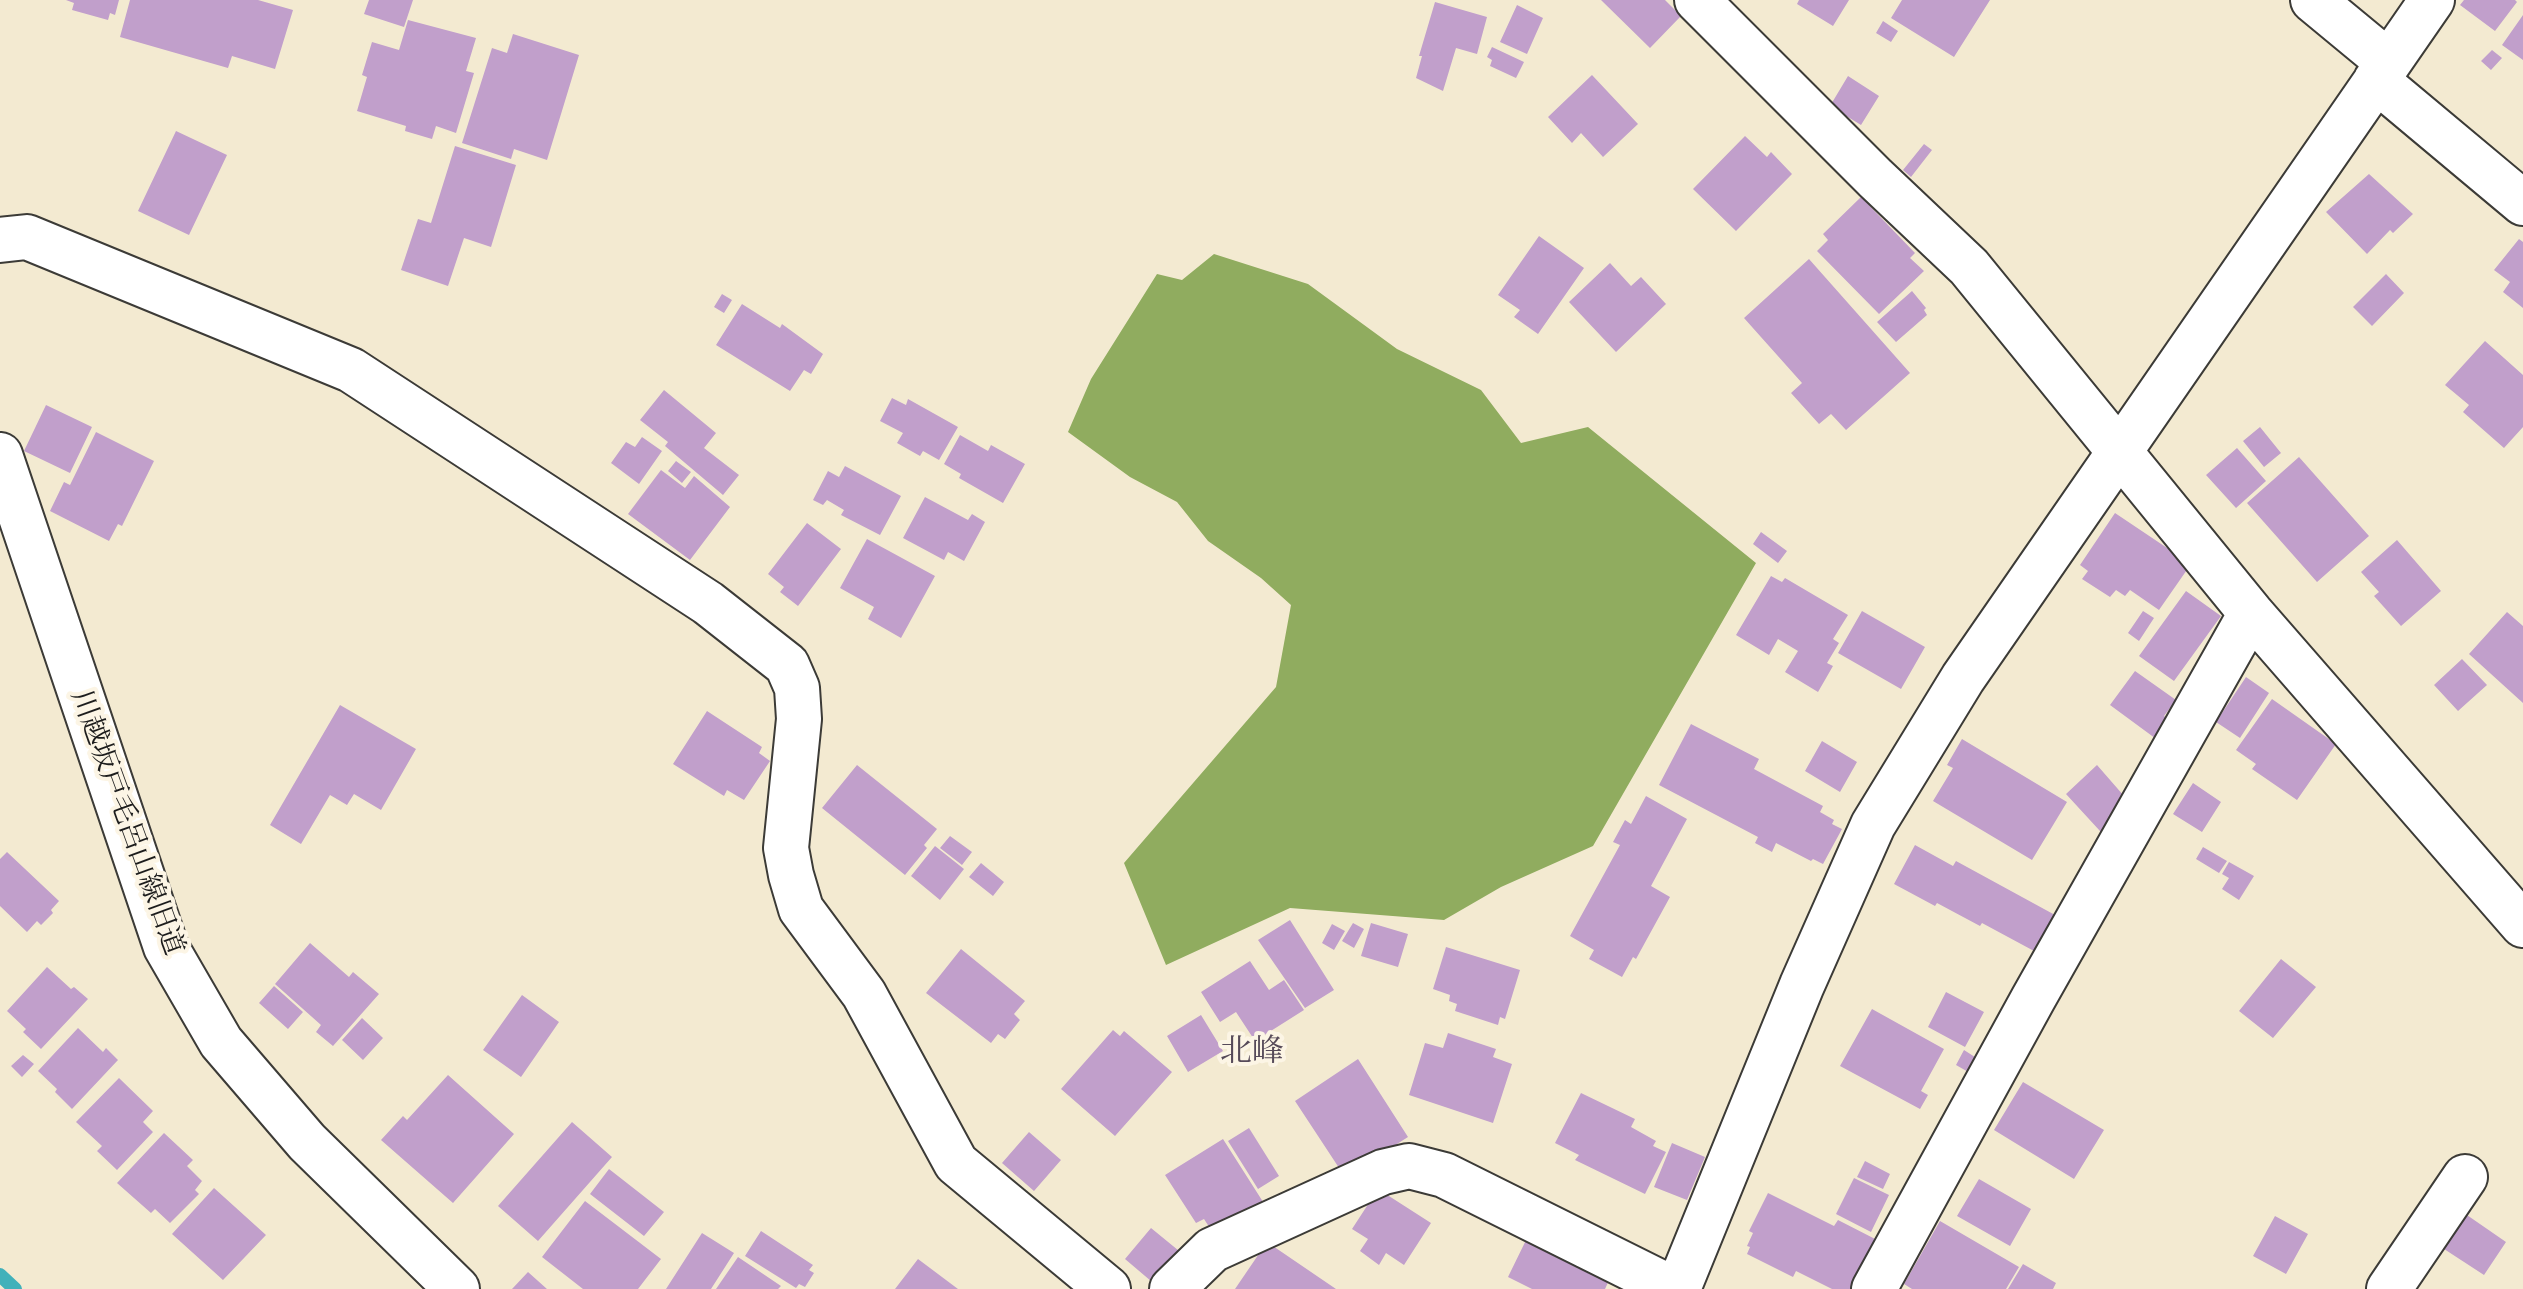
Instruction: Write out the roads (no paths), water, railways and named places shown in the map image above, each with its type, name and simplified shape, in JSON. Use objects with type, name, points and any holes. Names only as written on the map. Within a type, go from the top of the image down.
[{"type":"street","points":[[1697,0],[1969,267],[2251,613],[2523,925]]},
{"type":"street","points":[[2313,0],[2382,71],[2523,203]]},
{"type":"street","points":[[1172,1289],[1212,1250],[1383,1172],[1409,1166],[1444,1175],[1676,1289],[1802,985],[1873,825],[1963,678],[2432,0]]},
{"type":"street","points":[[0,240],[27,237],[351,370],[708,603],[787,665],[797,688],[799,719],[786,848],[801,909],[864,994],[956,1163],[1108,1289]]},
{"type":"street","name":"川越坂戸毛呂山線旧道","points":[[0,455],[166,947],[221,1042],[307,1142],[457,1289]]},
{"type":"street","points":[[1874,1289],[1942,1162],[2251,613]]},
{"type":"street","points":[[2389,1289],[2465,1177]]},
{"type":"waterway","points":[[0,1275],[15,1289]]},
{"type":"district","name":"北峰","points":[[1252,1053]]}]
